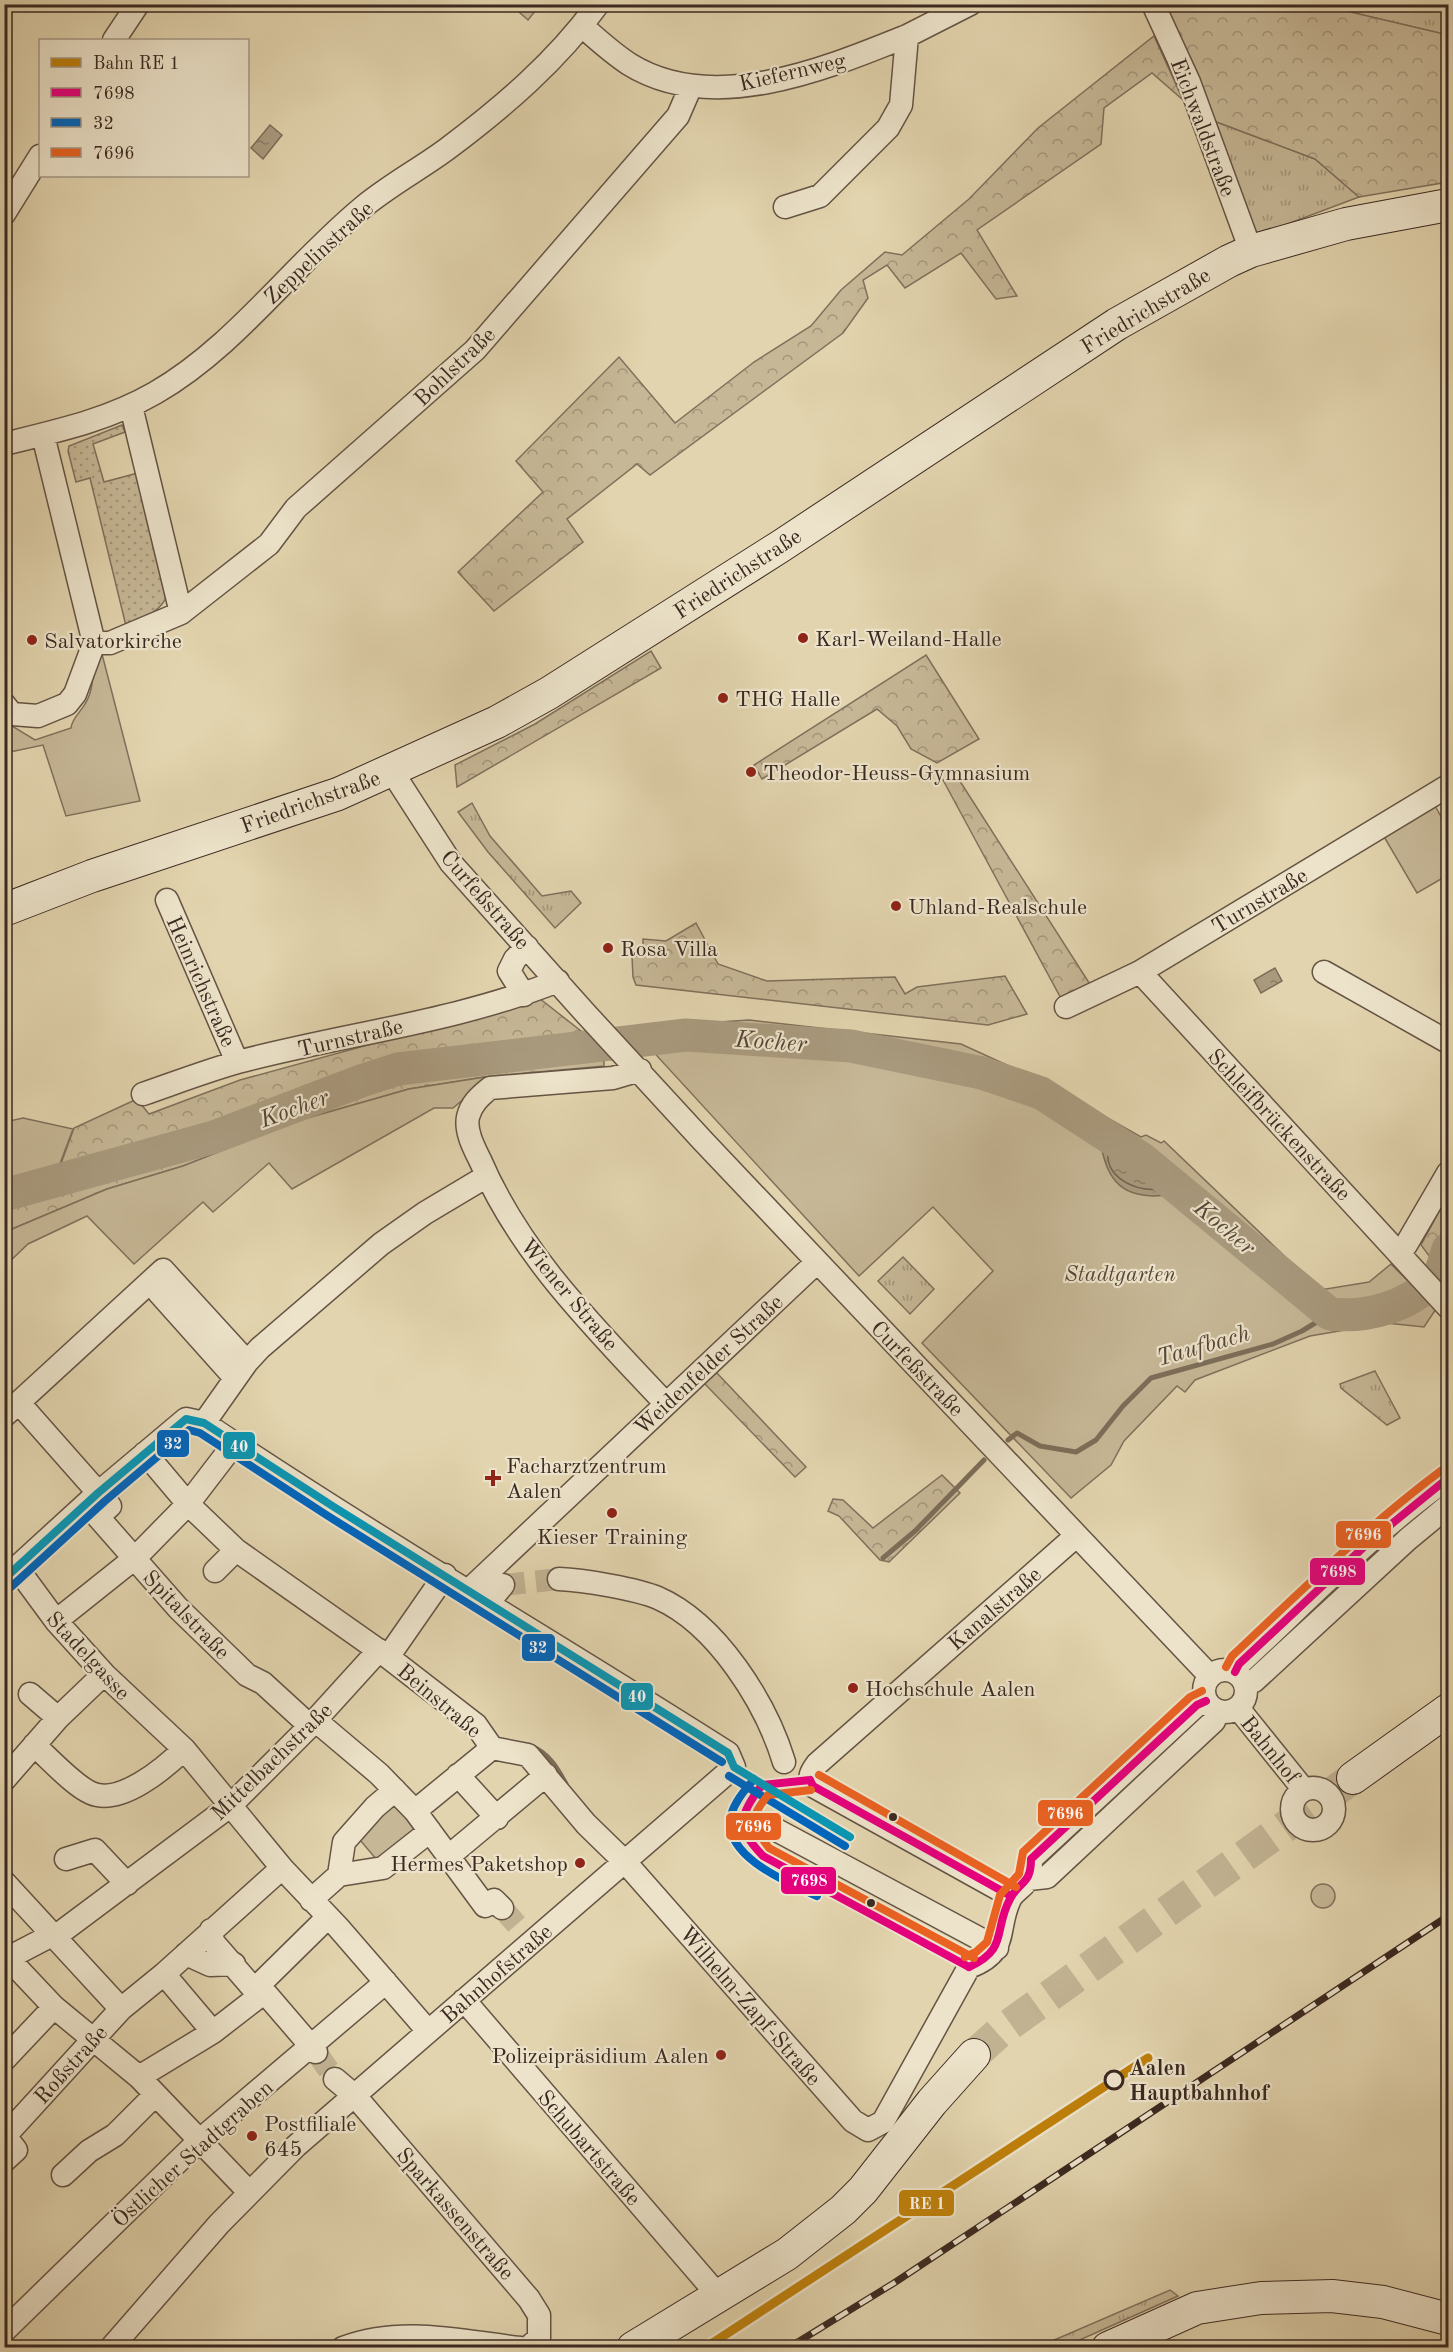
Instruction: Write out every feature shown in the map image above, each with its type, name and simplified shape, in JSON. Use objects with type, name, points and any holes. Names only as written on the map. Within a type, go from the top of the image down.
[{"type":"main road","name":"Friedrichstraße","points":[[4,910],[92,876],[338,794],[497,722],[549,693],[838,508],[1117,324],[1229,261],[1251,251],[1346,224],[1449,205]]},
{"type":"main road","points":[[1353,1778],[1449,1710]]},
{"type":"main road","points":[[633,2348],[717,2294],[787,2254],[843,2210],[863,2190],[932,2102],[974,2055]]},
{"type":"main road","points":[[1108,2348],[1197,2308],[1261,2298],[1332,2296],[1383,2302],[1449,2319]]},
{"type":"street","points":[[115,39],[138,4]]},
{"type":"street","name":"Zeppelinstraße","points":[[4,444],[81,425],[130,406],[156,392],[203,359],[361,209],[447,149],[506,102],[582,26],[598,4]]},
{"type":"street","name":"Kiefernweg","points":[[582,26],[630,65],[691,86],[742,86],[838,62],[907,36],[970,4]]},
{"type":"street","name":"Eichwaldstraße","points":[[1153,4],[1189,82],[1251,251]]},
{"type":"street","points":[[786,207],[820,196],[888,128],[901,105],[907,36]]},
{"type":"street","name":"Bohlstraße","points":[[93,643],[110,643],[181,613],[269,543],[296,508],[475,350],[678,116],[691,86]]},
{"type":"street","points":[[4,214],[39,158]]},
{"type":"street","points":[[130,406],[181,613]]},
{"type":"street","points":[[4,704],[12,714],[28,717],[47,714],[67,704],[75,694],[93,643],[42,435]]},
{"type":"street","name":"Curfeßstraße","points":[[392,770],[451,863],[527,948],[634,1063],[703,1142],[1210,1676]]},
{"type":"street","name":"Turnstraße","points":[[1066,1007],[1140,972],[1449,786]]},
{"type":"street","name":"Heinrichstraße","points":[[167,900],[237,1062]]},
{"type":"street","points":[[524,995],[509,971],[515,959],[527,948]]},
{"type":"street","name":"Schleifbrückenstraße","points":[[1140,972],[1444,1301]]},
{"type":"street","points":[[1324,972],[1449,1042]]},
{"type":"street","name":"Turnstraße","points":[[143,1094],[237,1062],[524,995],[558,981]]},
{"type":"street","name":"Wiener Straße","points":[[634,1063],[613,1078],[490,1088],[477,1098],[468,1117],[470,1138],[487,1176],[531,1252],[552,1280],[666,1404]]},
{"type":"street","points":[[1398,1252],[1406,1245],[1449,1173]]},
{"type":"street","points":[[204,1423],[241,1370],[381,1244],[424,1213],[487,1176]]},
{"type":"street","name":"Weidenfelder Straße","points":[[468,1590],[817,1262]]},
{"type":"street","points":[[98,1493],[12,1409],[152,1281],[159,1293],[241,1370]]},
{"type":"street","points":[[8,1576],[98,1493],[186,1419],[204,1423],[321,1501],[488,1603],[503,1585]]},
{"type":"street","points":[[56,1621],[135,1558],[188,1504],[234,1443]]},
{"type":"street","name":"Beinstraße","points":[[145,1453],[188,1504],[236,1550],[383,1654],[476,1725],[492,1748],[528,1755],[586,1824],[626,1863]]},
{"type":"street","points":[[769,1826],[997,1948],[1009,1901],[1029,1879],[1047,1877],[1214,1721],[1221,1706],[1246,1697],[1240,1678],[1239,1664],[1372,1541],[1421,1498],[1449,1478]]},
{"type":"street","name":"Spitalstraße","points":[[98,1493],[110,1506],[98,1517],[178,1608],[242,1670],[263,1683],[390,1785],[415,1811],[485,1906],[494,1900],[502,1908]]},
{"type":"street","points":[[1221,1706],[1204,1688],[1210,1676],[1219,1671],[1254,1681],[1408,1539],[1449,1506]]},
{"type":"street","name":"Kanalstraße","points":[[1009,1901],[813,1786],[810,1780],[817,1764],[1076,1536]]},
{"type":"street","points":[[215,1571],[236,1550]]},
{"type":"street","name":"Mittelbachstraße","points":[[6,1956],[55,1935],[230,1806],[383,1654],[445,1575]]},
{"type":"street","name":"Stadelgasse","points":[[8,1576],[56,1621],[104,1674],[178,1735],[230,1806],[282,1868],[428,2031]]},
{"type":"street","points":[[559,1578],[659,1599],[694,1622],[721,1650],[756,1695],[774,1732],[784,1762]]},
{"type":"street","name":"Bahnhofstraße","points":[[111,2348],[249,2192],[296,2146],[464,2000],[525,1935],[626,1863],[730,1773],[734,1767],[728,1753],[488,1603]]},
{"type":"street","points":[[4,1780],[58,1718],[104,1674]]},
{"type":"street","points":[[30,1694],[58,1718]]},
{"type":"street","name":"Bahnhof","points":[[1221,1706],[1304,1790]]},
{"type":"street","points":[[34,1744],[91,1793],[103,1796],[128,1790],[140,1784],[178,1735]]},
{"type":"street","points":[[415,1811],[492,1748]]},
{"type":"street","points":[[458,1775],[497,1818]]},
{"type":"street","points":[[448,1856],[497,1818],[546,1775]]},
{"type":"street","points":[[139,2077],[213,2031],[257,1998],[263,1981],[321,1910],[339,1875],[344,1842],[375,1807],[390,1785]]},
{"type":"street","points":[[339,1875],[385,1870],[430,1831]]},
{"type":"street","points":[[66,1859],[95,1850],[127,1884]]},
{"type":"street","name":"Wilhelm-Zapf-Straße","points":[[626,1863],[853,2121],[868,2130],[884,2122],[969,1967],[990,1956],[997,1948]]},
{"type":"street","name":"Roßstraße","points":[[4,2161],[16,2150],[5,2136],[92,2038],[120,2009],[164,1974],[282,1868]]},
{"type":"street","points":[[4,1882],[55,1935],[83,1971],[120,2009]]},
{"type":"street","points":[[212,1930],[213,1942],[252,1987],[260,1990],[314,2049]]},
{"type":"street","points":[[186,1953],[210,1965],[234,1964]]},
{"type":"street","points":[[6,1956],[54,2007],[139,2077],[154,2096],[249,2192]]},
{"type":"street","points":[[164,1974],[213,2031]]},
{"type":"street","name":"Östlicher Stadtgraben","points":[[4,2331],[200,2140],[314,2049],[386,1982]]},
{"type":"street","name":"Schubartstraße","points":[[464,2000],[717,2294]]},
{"type":"street","points":[[4,2060],[54,2007]]},
{"type":"street","points":[[335,2079],[355,2096]]},
{"type":"street","points":[[63,2175],[89,2151],[115,2135],[154,2096]]},
{"type":"street","name":"Sparkassenstraße","points":[[355,2096],[529,2299],[539,2314],[529,2344]]},
{"type":"street","points":[[343,2348],[361,2341],[406,2335],[529,2344]]},
{"type":"green space","points":[[1291,4],[1298,9],[1325,6],[1448,35],[1448,182],[1359,197],[1315,159],[1206,118],[1157,5]]},
{"type":"green space","points":[[511,5],[540,5],[528,20]]},
{"type":"green space","points":[[1291,5],[1448,5],[1448,35],[1325,6],[1297,9]]},
{"type":"green space","points":[[1154,36],[1183,100],[1152,73],[1104,108],[1101,144],[977,230],[1017,296],[996,299],[961,253],[905,288],[887,265],[863,280],[868,298],[843,333],[650,475],[637,464],[567,519],[583,542],[494,611],[458,572],[543,492],[516,461],[619,357],[675,423],[754,362],[811,326],[841,290],[885,252],[902,255],[969,199],[1038,128]]},
{"type":"green space","points":[[1206,118],[1315,159],[1359,197],[1250,238]]},
{"type":"green space","points":[[122,425],[125,432],[93,444],[104,482],[138,473],[168,593],[157,610],[126,626],[90,478],[76,482],[68,451],[69,446]]},
{"type":"green space","points":[[651,651],[661,668],[457,787],[455,765],[535,724]]},
{"type":"green space","points":[[102,654],[140,801],[66,816],[43,745],[5,753],[4,721],[35,740],[71,728],[90,693],[94,656]]},
{"type":"green space","points":[[926,655],[979,739],[937,763],[911,749],[897,726],[877,709],[762,779],[754,765]]},
{"type":"green space","points":[[956,775],[1093,989],[1063,1002],[943,780]]},
{"type":"green space","points":[[472,803],[490,836],[542,896],[571,891],[581,903],[555,928],[488,852],[458,812]]},
{"type":"green space","points":[[1434,804],[1448,829],[1448,875],[1417,893],[1383,835]]},
{"type":"green space","points":[[696,923],[718,964],[767,981],[895,977],[905,994],[917,987],[1005,976],[1027,1014],[988,1025],[636,985],[633,977],[632,956],[643,956],[643,939],[666,941]]},
{"type":"green space","points":[[539,998],[604,1049],[604,1066],[485,1077],[409,1089],[297,1121],[183,1166],[107,1189],[5,1232],[5,1190],[56,1177],[74,1128],[137,1099],[149,1114],[240,1080]]},
{"type":"green space","name":"Stadtgarten","points":[[749,1020],[961,1044],[1044,1082],[1141,1137],[1146,1135],[1161,1143],[1164,1141],[1320,1290],[1369,1282],[1391,1264],[1436,1309],[1424,1327],[1386,1323],[1310,1336],[1195,1380],[1185,1392],[1177,1386],[1124,1441],[1111,1465],[1071,1498],[922,1343],[993,1271],[933,1207],[859,1276],[647,1045],[645,1027]]},
{"type":"green space","points":[[485,1077],[484,1082],[453,1108],[434,1108],[292,1189],[269,1163],[213,1212],[203,1202],[134,1264],[87,1216],[28,1244],[5,1266],[5,1232],[107,1189],[183,1166],[297,1121],[409,1089]]},
{"type":"green space","points":[[23,1118],[73,1129],[55,1177],[5,1189],[5,1122]]},
{"type":"green space","points":[[1448,1195],[1448,1281],[1421,1245]]},
{"type":"green space","points":[[903,1257],[934,1289],[910,1314],[878,1281]]},
{"type":"green space","points":[[715,1371],[806,1467],[795,1477],[704,1383]]},
{"type":"green space","points":[[1375,1371],[1400,1418],[1387,1425],[1341,1388],[1340,1384]]},
{"type":"green space","points":[[942,1475],[960,1493],[889,1562],[880,1560],[839,1516],[828,1511],[833,1499],[843,1500],[873,1528]]},
{"type":"green space","points":[[397,1798],[425,1830],[382,1866],[355,1834]]},
{"type":"green space","points":[[1323,1884],[1328,1885],[1334,1891],[1334,1901],[1328,1907],[1323,1908],[1318,1907],[1312,1901],[1311,1896],[1312,1891],[1318,1885]]},
{"type":"green space","points":[[1170,2290],[1178,2296],[1064,2347],[1038,2347]]},
{"type":"water","points":[[270,125],[282,135],[263,159],[251,148]]},
{"type":"water","points":[[1275,968],[1282,981],[1261,993],[1254,980]]},
{"type":"water","points":[[1098,1131],[1141,1158],[1180,1189],[1167,1195],[1153,1196],[1132,1192],[1122,1187],[1115,1181],[1105,1163]]},
{"type":"waterway","name":"Kocher","points":[[4,1195],[214,1137],[398,1069],[686,1035],[851,1046],[982,1073],[1041,1093],[1141,1158],[1330,1314],[1372,1312],[1412,1297],[1437,1276],[1448,1249]]},
{"type":"waterway","name":"Taufbach","points":[[1008,1440],[1017,1433],[1040,1446],[1076,1452],[1096,1440],[1123,1406],[1151,1378],[1273,1344],[1302,1331],[1330,1314]]},
{"type":"waterway","name":"Taufbach","points":[[883,1558],[915,1531],[984,1460]]},
{"type":"waterway","points":[[531,1746],[543,1752],[556,1767],[566,1784]]},
{"type":"tunnel","points":[[503,1585],[559,1579]]},
{"type":"tunnel","points":[[974,2055],[1002,2030],[1353,1778]]},
{"type":"tunnel","points":[[502,1908],[518,1926]]},
{"type":"tunnel","points":[[316,2052],[335,2079]]},
{"type":"railway","points":[[788,2348],[894,2283],[1448,1916]]},
{"type":"transit line","name":"40","points":[[4,1579],[98,1493],[186,1419],[204,1423],[334,1507],[728,1753],[734,1767],[850,1837]]},
{"type":"transit line","name":"32","points":[[11,1587],[105,1501],[189,1430],[200,1433],[328,1516],[722,1762]]},
{"type":"transit line","name":"7696","points":[[1226,1667],[1232,1656],[1334,1560],[1442,1470]]},
{"type":"transit line","name":"7698","points":[[1235,1672],[1239,1664],[1367,1544],[1448,1478]]},
{"type":"transit line","name":"7696","points":[[965,1957],[976,1952],[987,1942],[1000,1895],[1019,1874],[1023,1852],[1190,1697],[1202,1691]]},
{"type":"transit line","name":"7698","points":[[969,1967],[982,1960],[995,1946],[1005,1910],[1014,1893],[1027,1878],[1031,1859],[1197,1705],[1206,1701]]},
{"type":"transit line","name":"7696","points":[[819,1775],[1016,1887]]},
{"type":"transit line","name":"32","points":[[729,1776],[845,1846]]},
{"type":"transit line","name":"32","points":[[754,1779],[738,1800],[731,1815],[731,1830],[736,1843],[760,1866],[790,1884],[817,1896]]},
{"type":"transit line","name":"7698","points":[[810,1780],[762,1785],[749,1805],[743,1821],[744,1829],[754,1846],[763,1856],[969,1967]]},
{"type":"transit line","name":"7698","points":[[810,1780],[813,1786],[1011,1896]]},
{"type":"transit line","name":"7696","points":[[811,1790],[768,1795],[756,1813],[753,1826],[769,1848],[974,1958]]},
{"type":"transit line","points":[[705,2348],[1148,2058]]},
{"type":"place","name":"Karl-Weiland-Halle","points":[[803,638]]},
{"type":"place","name":"Salvatorkirche","points":[[32,640]]},
{"type":"place","name":"THG Halle","points":[[723,698]]},
{"type":"place","name":"Theodor-Heuss-Gymnasium","points":[[751,772]]},
{"type":"place","name":"Uhland-Realschule","points":[[896,906]]},
{"type":"place","name":"Rosa Villa","points":[[608,948]]},
{"type":"place","name":"Facharztzentrum Aalen","points":[[493,1478]]},
{"type":"place","name":"Kieser Training","points":[[612,1513]]},
{"type":"place","name":"Hochschule Aalen","points":[[853,1688]]},
{"type":"place","name":"Hermes Paketshop","points":[[580,1863]]},
{"type":"place","name":"Polizeipräsidium Aalen","points":[[721,2055]]},
{"type":"place","name":"Aalen Hauptbahnhof","points":[[1114,2080]]},
{"type":"place","name":"Postfiliale 645","points":[[252,2136]]}]
